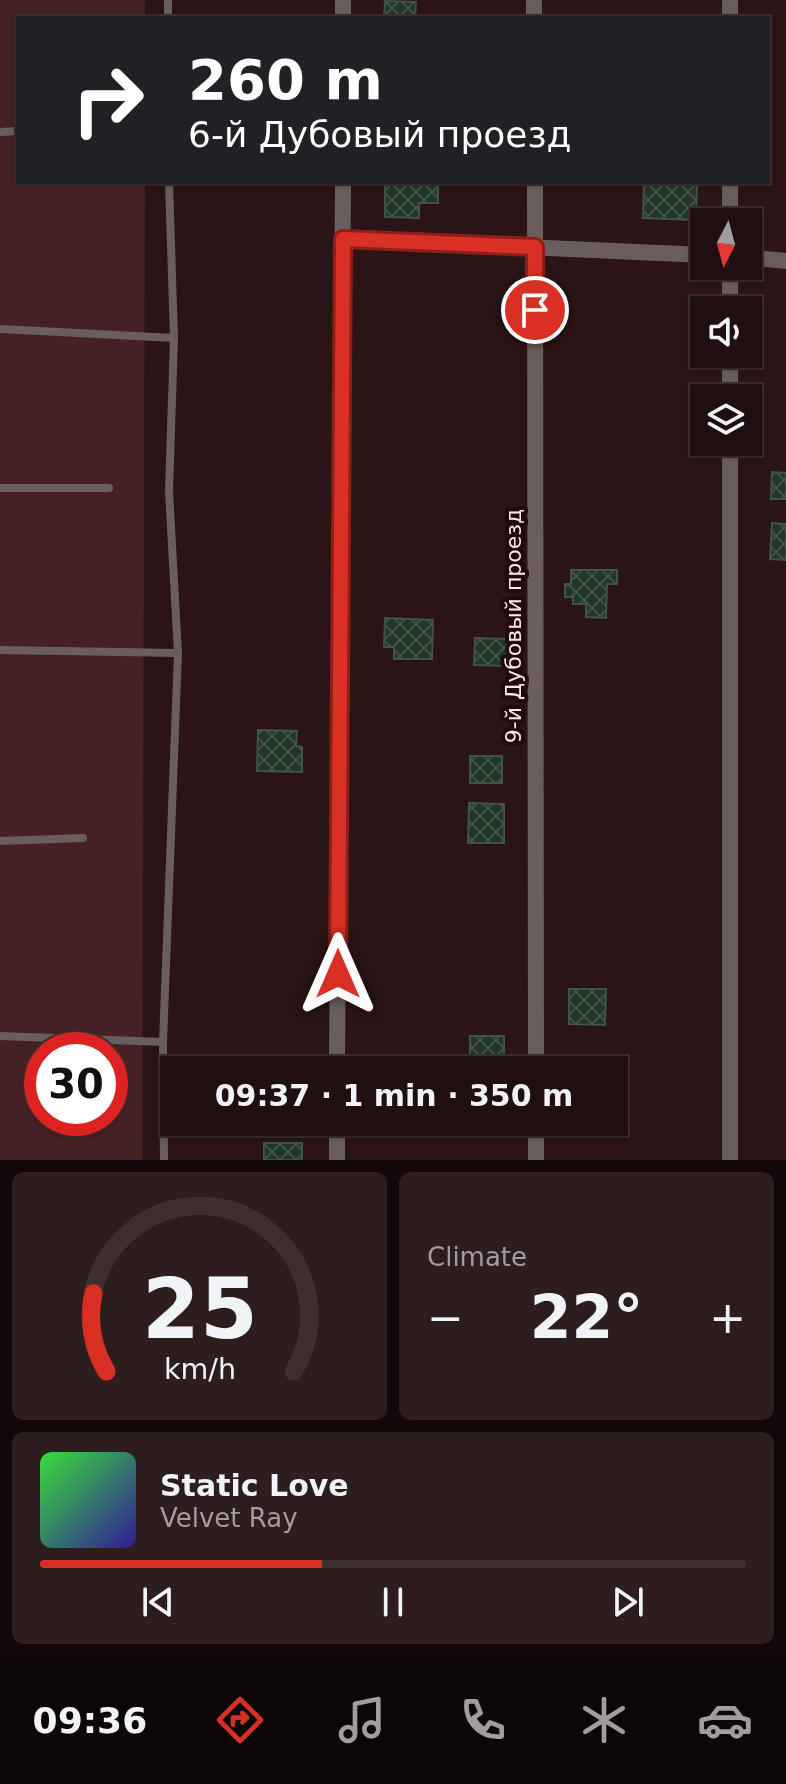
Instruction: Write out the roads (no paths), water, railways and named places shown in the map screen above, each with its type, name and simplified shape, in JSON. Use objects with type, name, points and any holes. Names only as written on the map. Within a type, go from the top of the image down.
[{"type":"street","points":[[337,1056],[343,184]]},
{"type":"street","name":"9-й Дубовый проезд","points":[[535,184],[536,1056]]},
{"type":"street","points":[[730,184],[730,208]]},
{"type":"street","points":[[343,239],[690,254]]},
{"type":"street","points":[[762,258],[786,261]]},
{"type":"street","points":[[730,456],[730,1160]]},
{"type":"street","points":[[337,1136],[337,1160]]},
{"type":"street","points":[[536,1136],[536,1160]]},
{"type":"lane","points":[[164,1160],[163,1042],[178,653],[169,491],[174,338],[169,184]]},
{"type":"lane","points":[[0,329],[174,338]]},
{"type":"lane","points":[[0,488],[109,488]]},
{"type":"lane","points":[[0,650],[178,653]]},
{"type":"lane","points":[[0,841],[83,838]]},
{"type":"lane","points":[[0,1036],[163,1042]]}]
